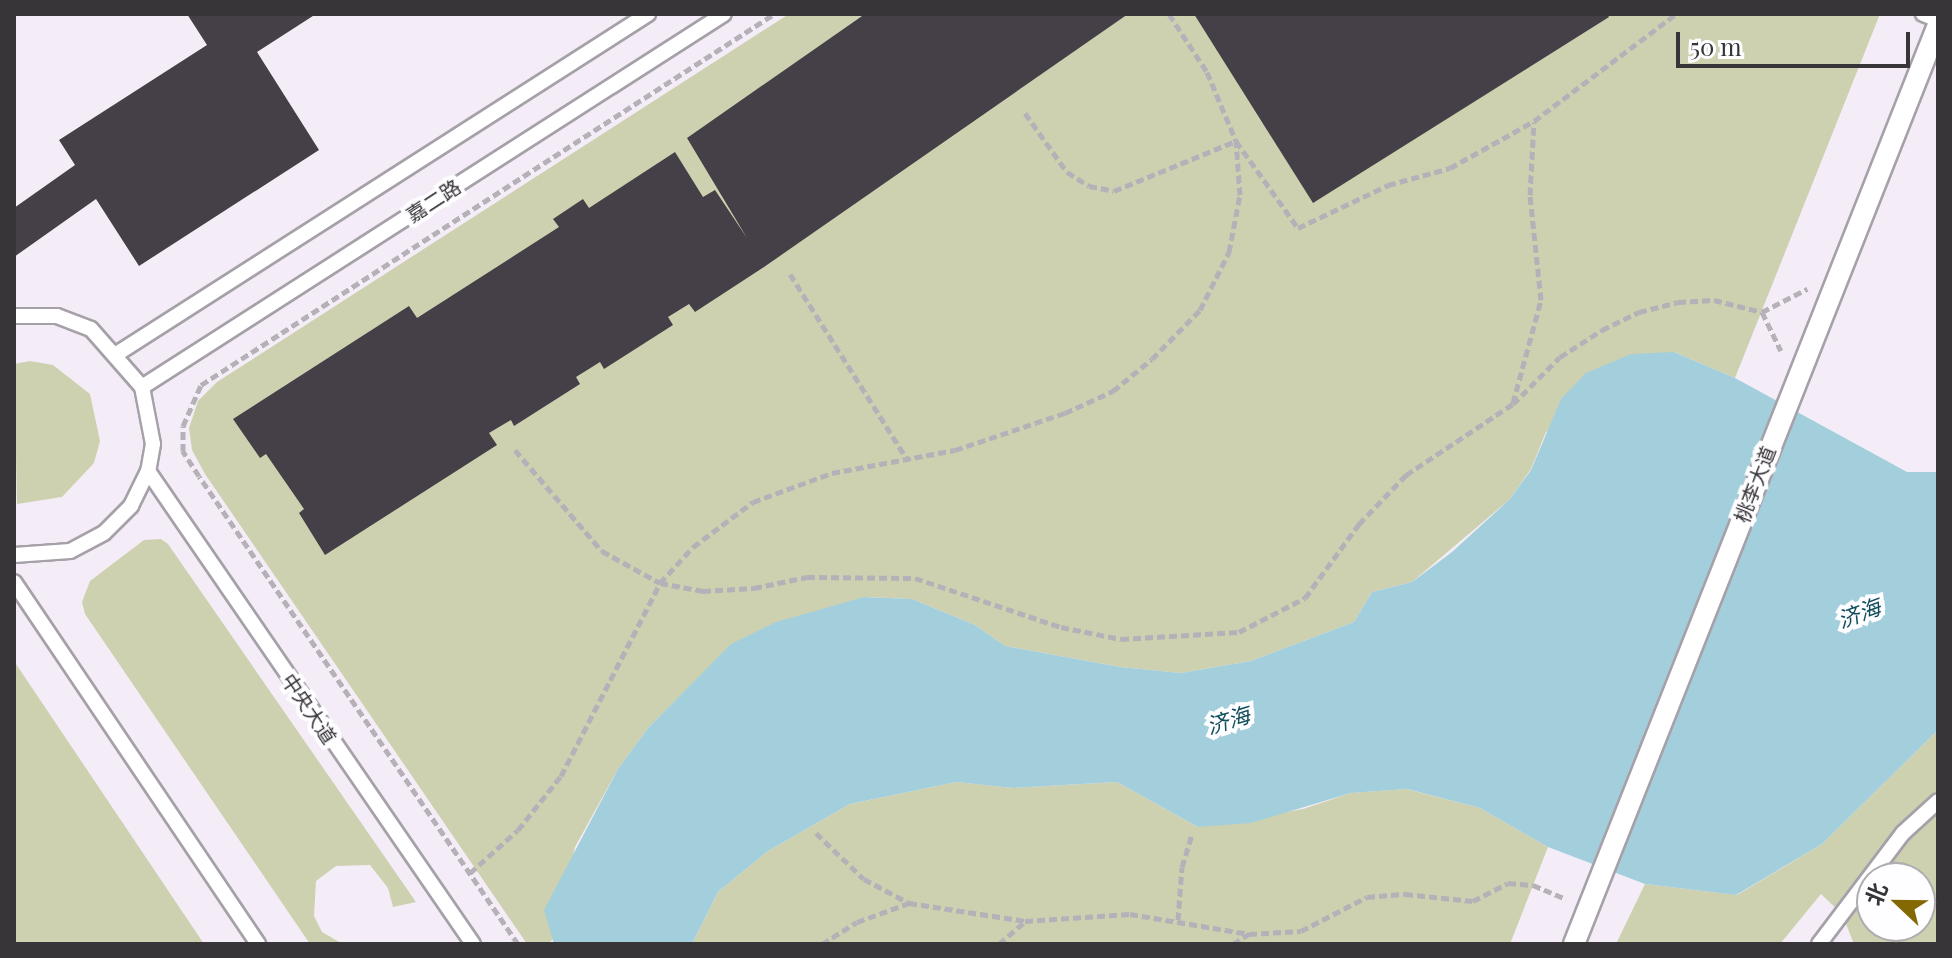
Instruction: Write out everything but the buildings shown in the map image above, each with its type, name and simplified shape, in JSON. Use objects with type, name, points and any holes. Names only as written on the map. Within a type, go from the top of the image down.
[{"type":"street","name":"桃李大道","points":[[1574,944],[1938,22]]},
{"type":"lane","name":"嘉二路","points":[[115,355],[648,14]]},
{"type":"lane","name":"嘉二路","points":[[142,387],[724,14]]},
{"type":"lane","points":[[1923,14],[1938,22]]},
{"type":"lane","points":[[14,316],[57,316],[91,329],[142,387],[152,418],[148,471],[131,506],[104,533],[70,551],[14,555]]},
{"type":"lane","name":"中央大道","points":[[148,471],[473,944]]},
{"type":"lane","points":[[14,582],[258,944]]},
{"type":"lane","points":[[1822,942],[1903,833],[1938,801]]},
{"type":"path","points":[[518,944],[183,451],[183,426],[191,398],[201,385],[774,14]]},
{"type":"path","points":[[1169,14],[1207,72],[1236,141],[1298,228],[1388,185],[1450,168],[1534,121],[1676,14]]},
{"type":"path","points":[[1025,113],[1067,172],[1089,186],[1114,191],[1236,141]]},
{"type":"path","points":[[1513,404],[1541,300],[1530,195],[1534,121]]},
{"type":"path","points":[[470,873],[518,830],[561,776],[660,583],[693,547],[753,502],[832,473],[955,450],[1065,413],[1113,391],[1152,359],[1200,310],[1229,252],[1240,195],[1236,141]]},
{"type":"path","points":[[790,274],[907,459]]},
{"type":"path","points":[[515,450],[602,551],[660,583],[703,591],[754,588],[807,577],[915,578],[1061,627],[1121,639],[1239,632],[1305,598],[1359,524],[1406,475],[1513,404],[1560,357],[1639,312],[1678,302],[1714,300],[1762,312],[1836,275]]},
{"type":"path","points":[[1762,312],[1793,383]]},
{"type":"path","points":[[816,833],[864,879],[909,903],[1025,921],[1130,914],[1249,934],[1301,931],[1367,897],[1405,894],[1473,901],[1508,883],[1533,885],[1593,901]]},
{"type":"path","points":[[1178,921],[1182,867],[1192,835]]},
{"type":"path","points":[[822,944],[857,922],[909,903]]},
{"type":"path","points":[[999,944],[1025,921]]},
{"type":"path","points":[[1233,944],[1249,934]]},
{"type":"green space","points":[[789,14],[1880,14],[1735,378],[1674,352],[1546,432],[1531,469],[1509,500],[1412,582],[1372,592],[1354,622],[1251,661],[1181,673],[1120,667],[1005,646],[975,625],[912,599],[864,597],[731,645],[648,728],[618,769],[575,847],[555,937],[548,944],[527,944],[205,474],[192,450],[189,428],[198,401],[217,382]]},
{"type":"green space","points":[[30,361],[53,365],[90,394],[100,441],[94,463],[62,497],[17,504],[14,364]]},
{"type":"green space","points":[[161,539],[168,544],[416,902],[393,907],[388,888],[370,865],[336,866],[316,881],[314,916],[322,932],[341,943],[310,944],[85,614],[82,602],[90,581],[144,540]]},
{"type":"green space","points":[[14,661],[204,944],[14,944]]},
{"type":"green space","points":[[1938,730],[1938,944],[1854,944],[1842,914],[1821,894],[1780,944],[1616,944],[1645,884],[1737,895],[1822,844]]},
{"type":"green space","points":[[956,782],[1013,788],[1117,782],[1198,827],[1303,809],[1351,793],[1406,789],[1480,808],[1548,847],[1510,944],[692,944],[718,892],[768,851],[850,804]]},
{"type":"water","name":"济海","points":[[1674,352],[1735,378],[1907,472],[1938,472],[1938,730],[1822,844],[1736,895],[1645,884],[1548,847],[1480,808],[1407,789],[1351,793],[1251,823],[1198,827],[1117,782],[1013,788],[956,782],[850,804],[768,851],[718,892],[692,944],[554,944],[544,910],[618,769],[648,728],[731,644],[776,622],[864,597],[912,599],[975,625],[1005,646],[1120,667],[1181,673],[1251,661],[1354,622],[1372,592],[1412,582],[1452,552],[1509,500],[1531,470],[1561,399],[1586,373],[1631,354]]}]
